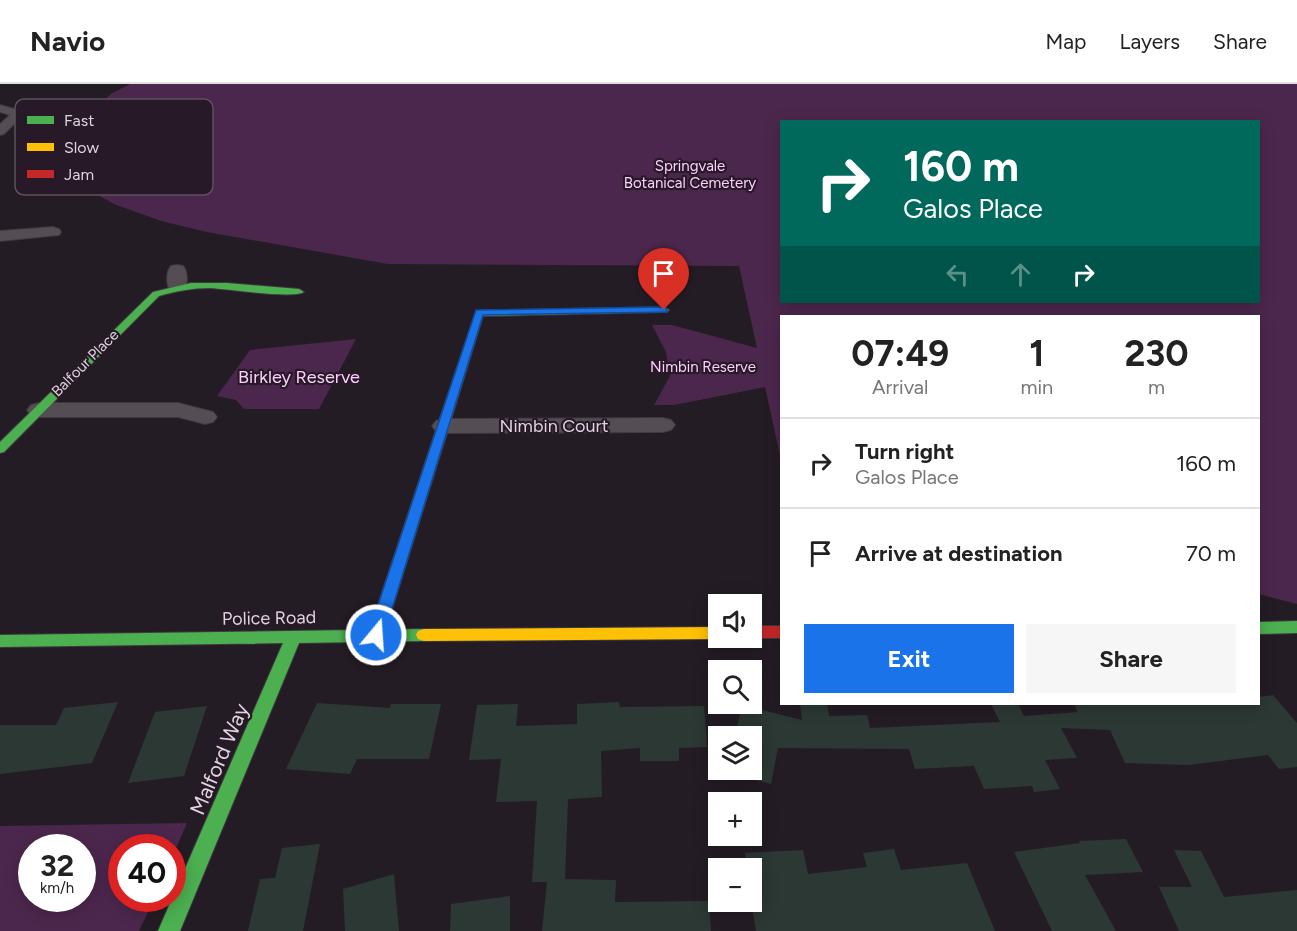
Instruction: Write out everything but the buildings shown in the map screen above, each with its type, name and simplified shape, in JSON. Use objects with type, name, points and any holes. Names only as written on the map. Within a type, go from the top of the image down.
[{"type":"street","points":[[0,108],[15,114]]},
{"type":"street","points":[[0,131],[15,117]]},
{"type":"street","points":[[0,236],[52,232]]},
{"type":"street","name":"Balfour Place","points":[[0,449],[152,297],[177,278],[202,284],[274,294],[299,292]]},
{"type":"street","points":[[376,635],[479,312],[664,310]]},
{"type":"street","points":[[39,410],[178,410],[205,417]]},
{"type":"street","name":"Nimbin Court","points":[[444,426],[663,425]]},
{"type":"street","points":[[1260,628],[1297,627]]},
{"type":"street","points":[[762,632],[780,632]]},
{"type":"street","name":"Police Road","points":[[0,641],[708,633]]},
{"type":"street","name":"Malford Way","points":[[169,931],[294,636]]},
{"type":"green space","name":"Springvale Botanical Cemetery","points":[[130,84],[1297,84],[1297,604],[1260,594],[1260,315],[780,315],[780,455],[765,387],[674,405],[654,405],[670,376],[666,352],[652,325],[672,325],[757,348],[739,266],[388,264],[207,232],[161,221],[114,204],[98,195],[213,195],[213,99],[106,99]]},
{"type":"green space","name":"Birkley Reserve","points":[[356,339],[319,409],[244,409],[236,400],[217,396],[250,350]]},
{"type":"green space","points":[[187,823],[182,834],[108,834],[108,912],[148,912],[139,931],[0,931],[0,826]]},
{"type":"traffic: fast","points":[[0,449],[156,294],[191,286],[209,285],[299,292]]},
{"type":"traffic: fast","points":[[440,436],[479,313],[664,310]]},
{"type":"traffic: fast","points":[[1260,628],[1297,627]]},
{"type":"traffic: fast","points":[[0,641],[424,635]]},
{"type":"traffic: fast","points":[[169,931],[294,636]]},
{"type":"traffic: slow","points":[[424,635],[708,633]]},
{"type":"traffic: jam","points":[[376,635],[440,436]]},
{"type":"traffic: jam","points":[[762,632],[780,632]]},
{"type":"route","points":[[376,635],[479,312],[664,310]]},
{"type":"park label","name":"Nimbin Reserve","points":[[703,367]]}]
